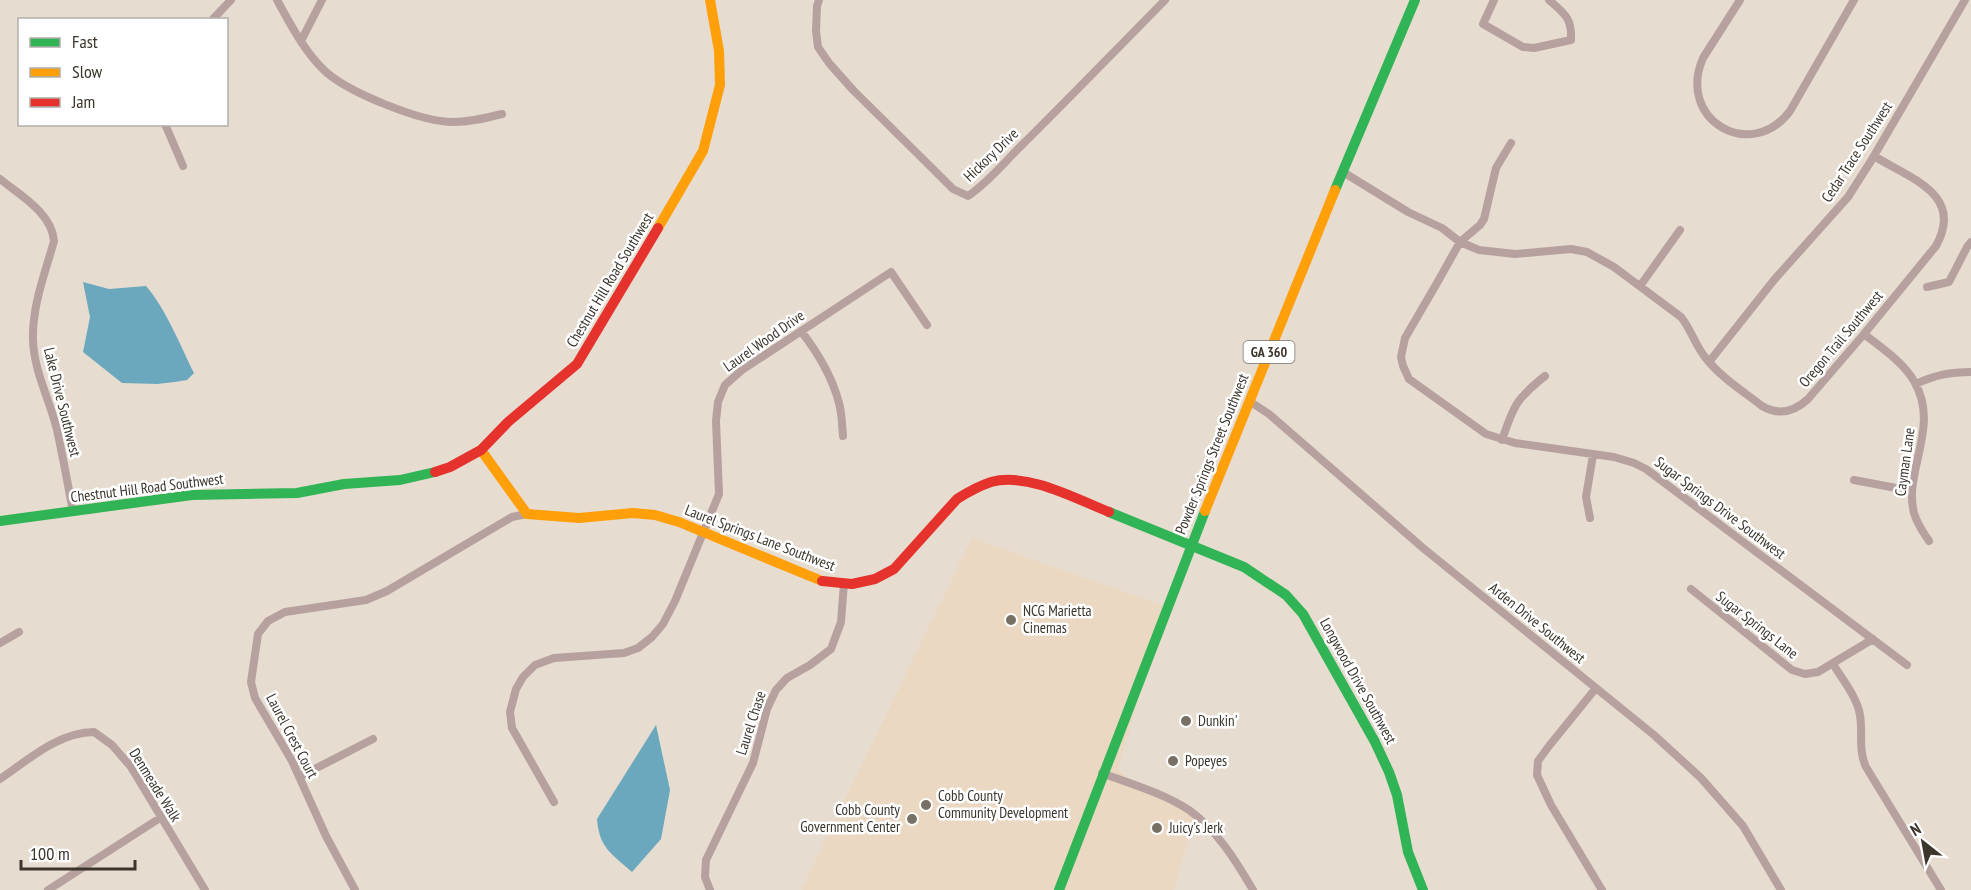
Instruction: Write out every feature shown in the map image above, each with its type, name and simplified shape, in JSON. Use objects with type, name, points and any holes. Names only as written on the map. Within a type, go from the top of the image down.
[{"type":"street","points":[[214,18],[231,0]]},
{"type":"street","points":[[278,0],[301,40],[326,72],[370,98],[412,114],[450,122],[469,122],[502,114]]},
{"type":"street","points":[[301,40],[322,0]]},
{"type":"street","name":"Chestnut Hill Road Southwest","points":[[0,521],[192,495],[297,493],[344,484],[400,480],[450,467],[481,450],[508,422],[577,364],[703,151],[720,85],[719,51],[711,0]]},
{"type":"street","name":"Hickory Drive","points":[[819,0],[816,6],[818,47],[829,63],[853,90],[953,189],[968,196],[988,180],[1001,164],[1066,102],[1165,0]]},
{"type":"street","name":"Powder Springs Street Southwest","points":[[1059,890],[1127,706],[1249,401],[1415,0]]},
{"type":"street","points":[[1494,0],[1483,24],[1523,47],[1534,48],[1571,40],[1572,26],[1565,13],[1550,0]]},
{"type":"street","points":[[1740,0],[1703,58],[1699,67],[1696,88],[1702,107],[1713,121],[1730,131],[1754,135],[1777,126],[1785,118],[1854,0]]},
{"type":"street","name":"Cedar Trace Southwest","points":[[1709,362],[1774,280],[1841,205],[1874,156],[1965,0]]},
{"type":"street","points":[[166,126],[183,166]]},
{"type":"street","name":"Sugar Springs Drive Southwest","points":[[1511,143],[1496,168],[1484,219],[1460,242],[1405,338],[1401,350],[1402,366],[1413,384],[1478,429],[1502,440],[1614,457],[1634,463],[1658,477],[1907,665]]},
{"type":"street","name":"Oregon Trail Southwest","points":[[1343,172],[1408,212],[1442,228],[1460,242],[1479,250],[1515,255],[1571,249],[1581,250],[1604,261],[1684,321],[1702,354],[1709,362],[1762,406],[1770,411],[1781,412],[1801,406],[1936,246],[1944,226],[1944,215],[1939,199],[1927,188],[1874,156]]},
{"type":"street","name":"Lake Drive Southwest","points":[[0,179],[43,216],[54,236],[38,295],[33,343],[45,394],[57,428],[73,512]]},
{"type":"street","points":[[1640,286],[1680,230]]},
{"type":"street","points":[[1927,287],[1948,282],[1971,242]]},
{"type":"street","name":"Laurel Wood Drive","points":[[554,802],[512,728],[510,712],[516,689],[523,677],[535,665],[554,658],[624,653],[638,648],[663,624],[675,601],[719,494],[716,421],[718,402],[725,386],[742,370],[891,272],[927,325]]},
{"type":"street","points":[[801,331],[822,359],[831,379],[840,404],[843,436]]},
{"type":"street","name":"Cayman Lane","points":[[1864,334],[1900,363],[1916,384],[1922,405],[1924,427],[1912,490],[1913,511],[1929,541]]},
{"type":"street","points":[[1916,384],[1934,375],[1971,372]]},
{"type":"street","points":[[1502,440],[1510,415],[1518,400],[1545,376]]},
{"type":"street","name":"Arden Drive Southwest","points":[[1249,401],[1269,414],[1423,548],[1654,735],[1701,778],[1743,826],[1781,890]]},
{"type":"street","points":[[481,450],[527,514]]},
{"type":"street","points":[[1590,518],[1586,497],[1593,455]]},
{"type":"street","name":"Laurel Springs Lane Southwest","points":[[527,514],[579,518],[633,513],[671,520],[826,582],[852,584],[875,579],[894,569],[957,499],[992,482],[1015,480],[1050,488],[1191,547]]},
{"type":"street","points":[[1854,480],[1912,490]]},
{"type":"street","name":"Laurel Crest Court","points":[[355,890],[326,836],[292,761],[255,698],[251,682],[258,634],[268,621],[285,612],[366,600],[387,591],[512,517],[527,514]]},
{"type":"street","name":"Longwood Drive Southwest","points":[[1191,547],[1255,573],[1286,595],[1303,614],[1375,742],[1389,772],[1397,795],[1408,852],[1423,890]]},
{"type":"street","name":"Laurel Chase","points":[[710,890],[705,877],[706,860],[753,764],[767,708],[776,690],[787,678],[810,665],[831,649],[841,622],[844,583]]},
{"type":"street","name":"Sugar Springs Lane","points":[[1691,589],[1792,670],[1805,674],[1818,672],[1873,639]]},
{"type":"street","points":[[0,643],[19,632]]},
{"type":"street","points":[[1833,664],[1858,707],[1861,719],[1861,749],[1866,767],[1941,890]]},
{"type":"street","points":[[1596,688],[1538,762],[1537,775],[1551,806],[1602,890]]},
{"type":"street","name":"Denmeade Walk","points":[[0,779],[47,747],[67,738],[94,732],[112,745],[131,767],[205,890]]},
{"type":"street","points":[[299,777],[373,740]]},
{"type":"street","points":[[1102,773],[1188,810],[1215,833],[1240,867],[1253,890]]},
{"type":"street","points":[[48,890],[160,818]]},
{"type":"shaded area","points":[[972,538],[1173,609],[1143,682],[1118,770],[1132,781],[1196,812],[1174,890],[801,890]]},
{"type":"water","points":[[83,282],[109,289],[146,286],[166,316],[194,373],[187,380],[175,382],[122,383],[83,352],[90,317]]},
{"type":"water","points":[[656,725],[670,790],[661,839],[632,872],[604,844],[600,837],[597,819]]},
{"type":"traffic: fast","points":[[1335,190],[1415,0]]},
{"type":"traffic: fast","points":[[0,521],[192,495],[297,493],[344,484],[400,480],[435,472]]},
{"type":"traffic: fast","points":[[1059,890],[1205,511]]},
{"type":"traffic: fast","points":[[1109,512],[1244,567],[1286,595],[1303,614],[1375,742],[1389,772],[1397,795],[1408,852],[1423,890]]},
{"type":"traffic: slow","points":[[658,228],[703,151],[720,85],[719,51],[710,0]]},
{"type":"traffic: slow","points":[[1205,511],[1335,190]]},
{"type":"traffic: slow","points":[[481,450],[527,514],[579,518],[633,513],[655,515],[679,522],[822,581]]},
{"type":"traffic: jam","points":[[435,472],[450,467],[481,450],[508,422],[577,364],[658,228]]},
{"type":"traffic: jam","points":[[822,581],[852,584],[875,579],[894,569],[957,499],[991,482],[1005,480],[1036,484],[1109,512]]},
{"type":"place","name":"NCG Marietta Cinemas","points":[[1011,620]]},
{"type":"place","name":"Dunkin'","points":[[1186,721]]},
{"type":"place","name":"Popeyes","points":[[1173,761]]},
{"type":"place","name":"Cobb County Community Development","points":[[926,805]]},
{"type":"place","name":"Cobb County Government Center","points":[[912,819]]},
{"type":"place","name":"Juicy's Jerk","points":[[1157,828]]}]
